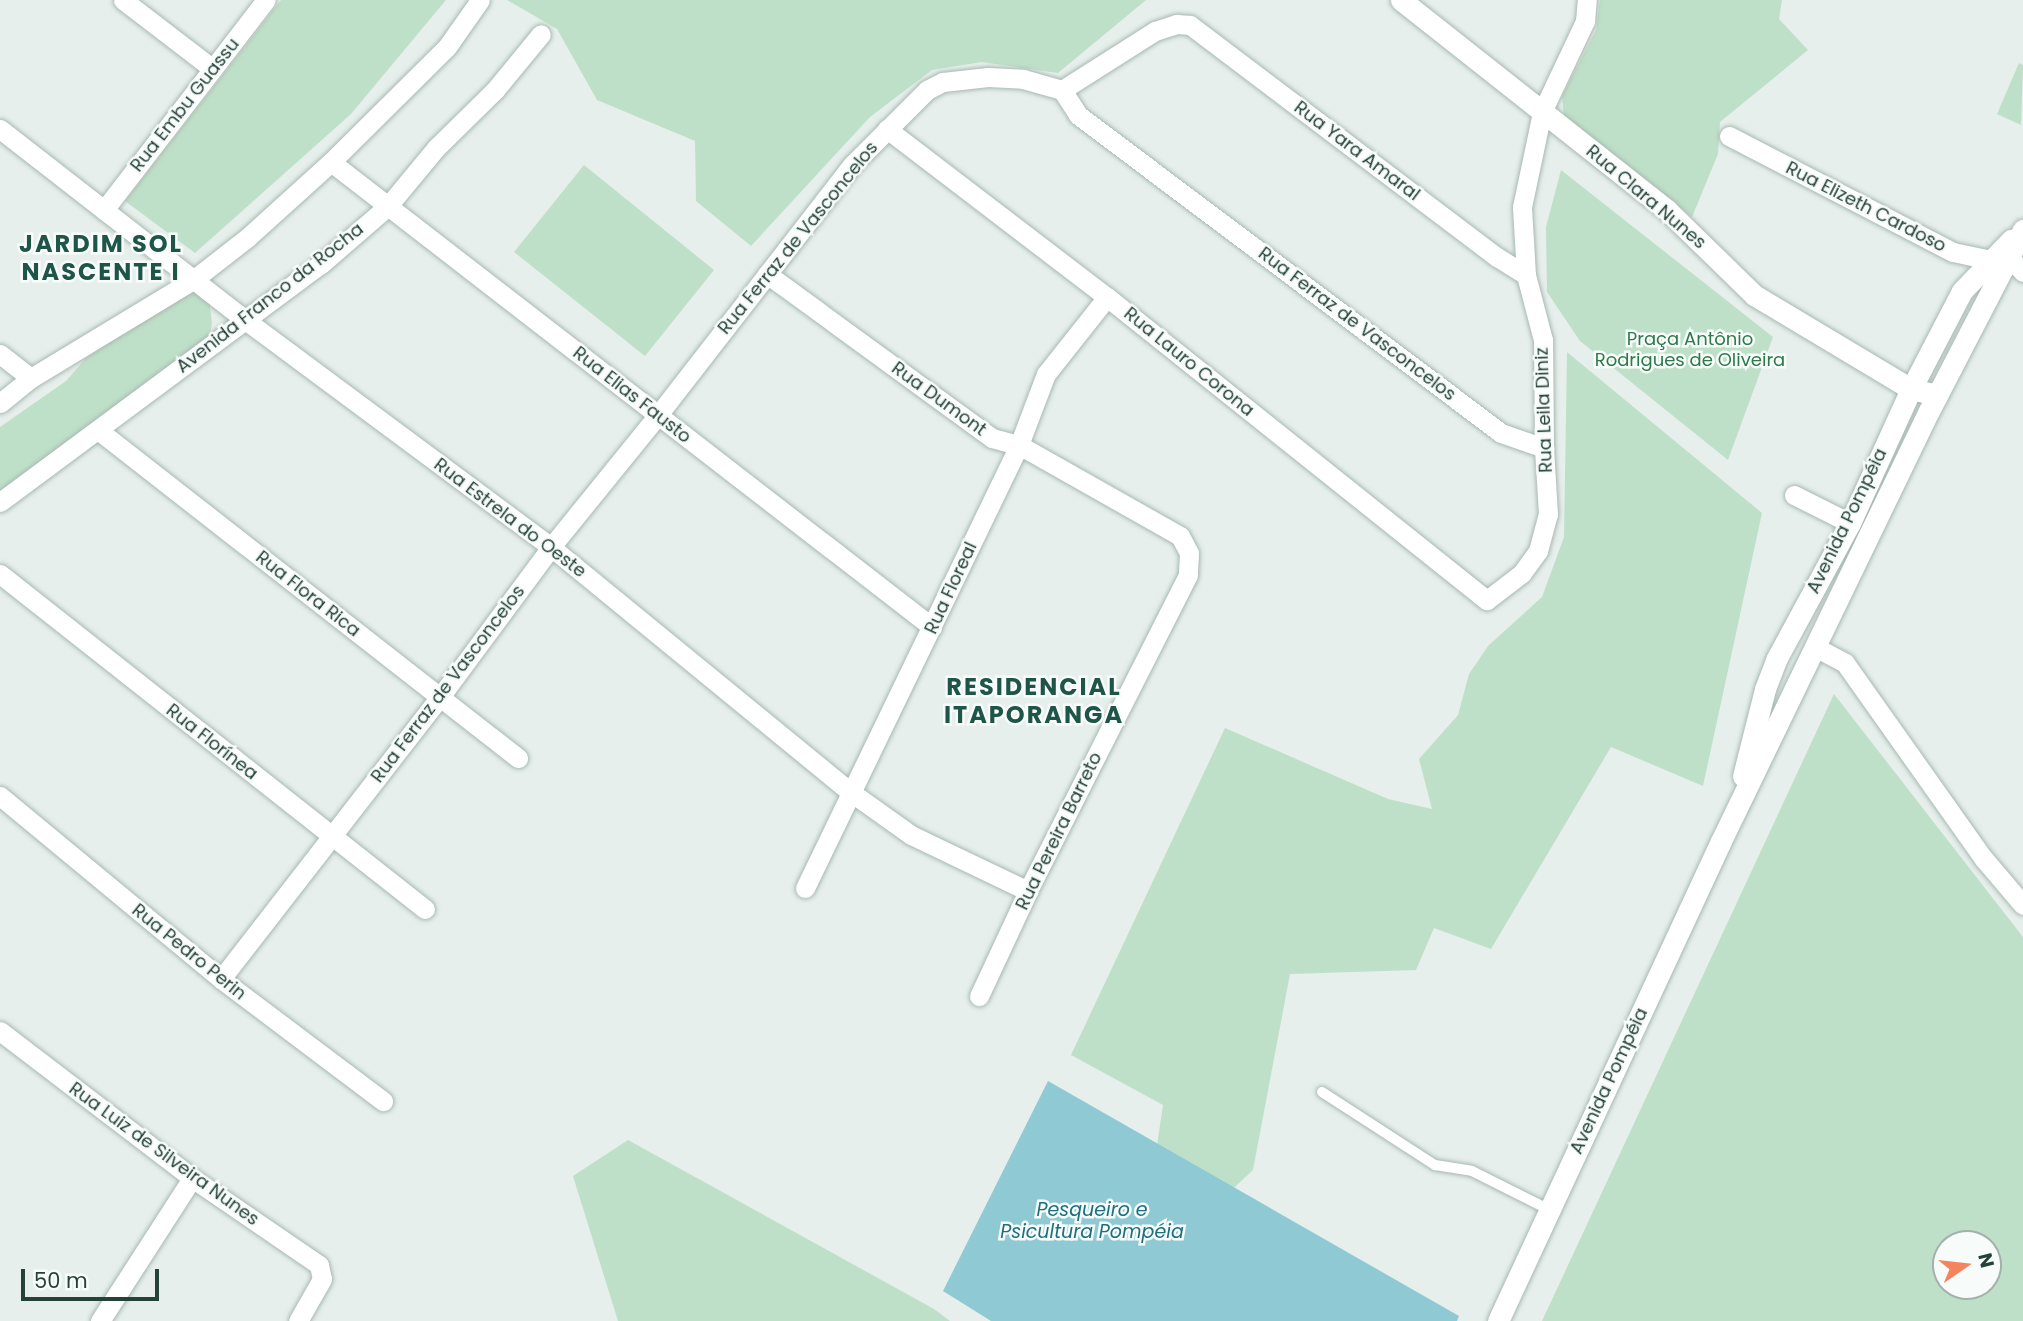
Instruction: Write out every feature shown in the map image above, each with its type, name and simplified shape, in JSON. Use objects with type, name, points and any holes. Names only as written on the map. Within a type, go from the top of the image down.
[{"type":"main road","name":"Rua Clara Nunes","points":[[1401,0],[1667,210],[1754,295],[1911,389],[1937,395]]},
{"type":"main road","name":"Avenida Pompéia","points":[[1498,1321],[1721,841],[1937,395],[2023,229]]},
{"type":"main road","name":"Avenida Pompéia","points":[[1721,841],[1741,783],[1765,689],[1777,658],[1848,526],[1911,389],[1962,291],[2007,263]]},
{"type":"main road","points":[[1765,689],[1783,660],[1803,649],[1815,648],[1809,625],[1848,526]]},
{"type":"street","points":[[124,0],[213,69]]},
{"type":"street","name":"Rua Embu Guassu","points":[[104,210],[266,0]]},
{"type":"street","points":[[0,403],[31,378],[193,280],[248,237],[331,162],[447,47],[480,0]]},
{"type":"street","name":"Rua Leila Diniz","points":[[1487,600],[1522,573],[1538,551],[1548,513],[1544,448],[1543,340],[1526,275],[1522,207],[1542,112],[1585,21],[1587,0]]},
{"type":"street","name":"Rua Yara Amaral","points":[[1062,90],[1155,31],[1177,24],[1190,25],[1497,257],[1526,275]]},
{"type":"street","name":"Avenida Franco da Rocha","points":[[0,502],[321,264],[388,206],[436,148],[495,90],[541,34]]},
{"type":"street","name":"Rua Ferraz de Vasconcelos","points":[[221,979],[440,697],[551,547],[658,415],[852,165],[927,90],[943,82],[988,77],[1023,79],[1062,90],[1078,115],[1501,433],[1544,448]]},
{"type":"street","name":"Rua Estrela do Oeste","points":[[0,129],[244,319],[551,547],[852,793],[911,835],[1028,891]]},
{"type":"street","name":"Rua Lauro Corona","points":[[887,129],[1107,297],[1487,600]]},
{"type":"street","name":"Rua Elizeth Cardoso","points":[[1729,136],[1953,252],[2007,263]]},
{"type":"street","name":"Rua Elias Fausto","points":[[331,162],[932,627]]},
{"type":"street","name":"Rua Dumont","points":[[767,274],[992,438],[1018,446],[1180,536],[1189,553]]},
{"type":"street","name":"Rua Floreal","points":[[805,888],[1018,446],[1046,374],[1107,297]]},
{"type":"street","points":[[0,354],[31,378]]},
{"type":"street","name":"Rua Flora Rica","points":[[98,430],[518,758]]},
{"type":"street","points":[[1794,495],[1848,526]]},
{"type":"street","name":"Rua Pereira Barreto","points":[[979,996],[1028,891],[1188,575],[1189,553]]},
{"type":"street","name":"Rua Florínea","points":[[0,574],[425,909]]},
{"type":"street","points":[[1815,648],[1845,663],[1984,859],[2023,905]]},
{"type":"street","name":"Rua Pedro Perin","points":[[0,796],[221,979],[383,1101]]},
{"type":"street","name":"Rua Luiz de Silveira Nunes","points":[[0,1031],[191,1178],[319,1265],[322,1279],[298,1321]]},
{"type":"street","points":[[100,1321],[191,1178]]},
{"type":"lane","points":[[1322,1092],[1435,1165],[1472,1171],[1550,1210]]},
{"type":"green space","points":[[281,0],[446,0],[351,114],[195,253],[125,201]]},
{"type":"green space","points":[[507,0],[1146,0],[1058,73],[982,62],[932,70],[870,117],[751,246],[696,201],[695,141],[597,100],[557,29]]},
{"type":"green space","points":[[1600,0],[1782,0],[1779,19],[1808,50],[1720,122],[1718,154],[1692,217],[1564,116],[1562,96],[1596,30]]},
{"type":"green space","points":[[2019,63],[2023,65],[2021,125],[1997,114]]},
{"type":"green space","points":[[584,165],[714,270],[645,356],[514,252]]},
{"type":"green space","name":"Praça Antônio Rodrigues de Oliveira","points":[[1561,170],[1773,337],[1728,460],[1580,341],[1547,292],[1546,227]]},
{"type":"green space","points":[[208,291],[212,323],[207,352],[93,447],[0,500],[0,427],[66,381],[85,359],[154,306],[178,292]]},
{"type":"green space","points":[[1567,352],[1762,513],[1703,786],[1611,747],[1491,949],[1434,928],[1416,970],[1290,974],[1253,1170],[1193,1226],[1146,1219],[1163,1105],[1071,1055],[1225,728],[1388,799],[1432,809],[1419,759],[1458,715],[1469,674],[1488,646],[1542,597],[1564,537]]},
{"type":"green space","points":[[1834,694],[2023,937],[2023,1321],[1542,1321]]},
{"type":"green space","points":[[628,1140],[934,1309],[950,1321],[618,1321],[573,1176]]},
{"type":"water","name":"Pesqueiro e Psicultura Pompéia","points":[[1048,1081],[1459,1316],[1457,1321],[991,1321],[943,1291]]},
{"type":"district","name":"JARDIM SOL NASCENTE I","points":[[101,258]]},
{"type":"district","name":"RESIDENCIAL ITAPORANGA","points":[[1034,701]]}]
